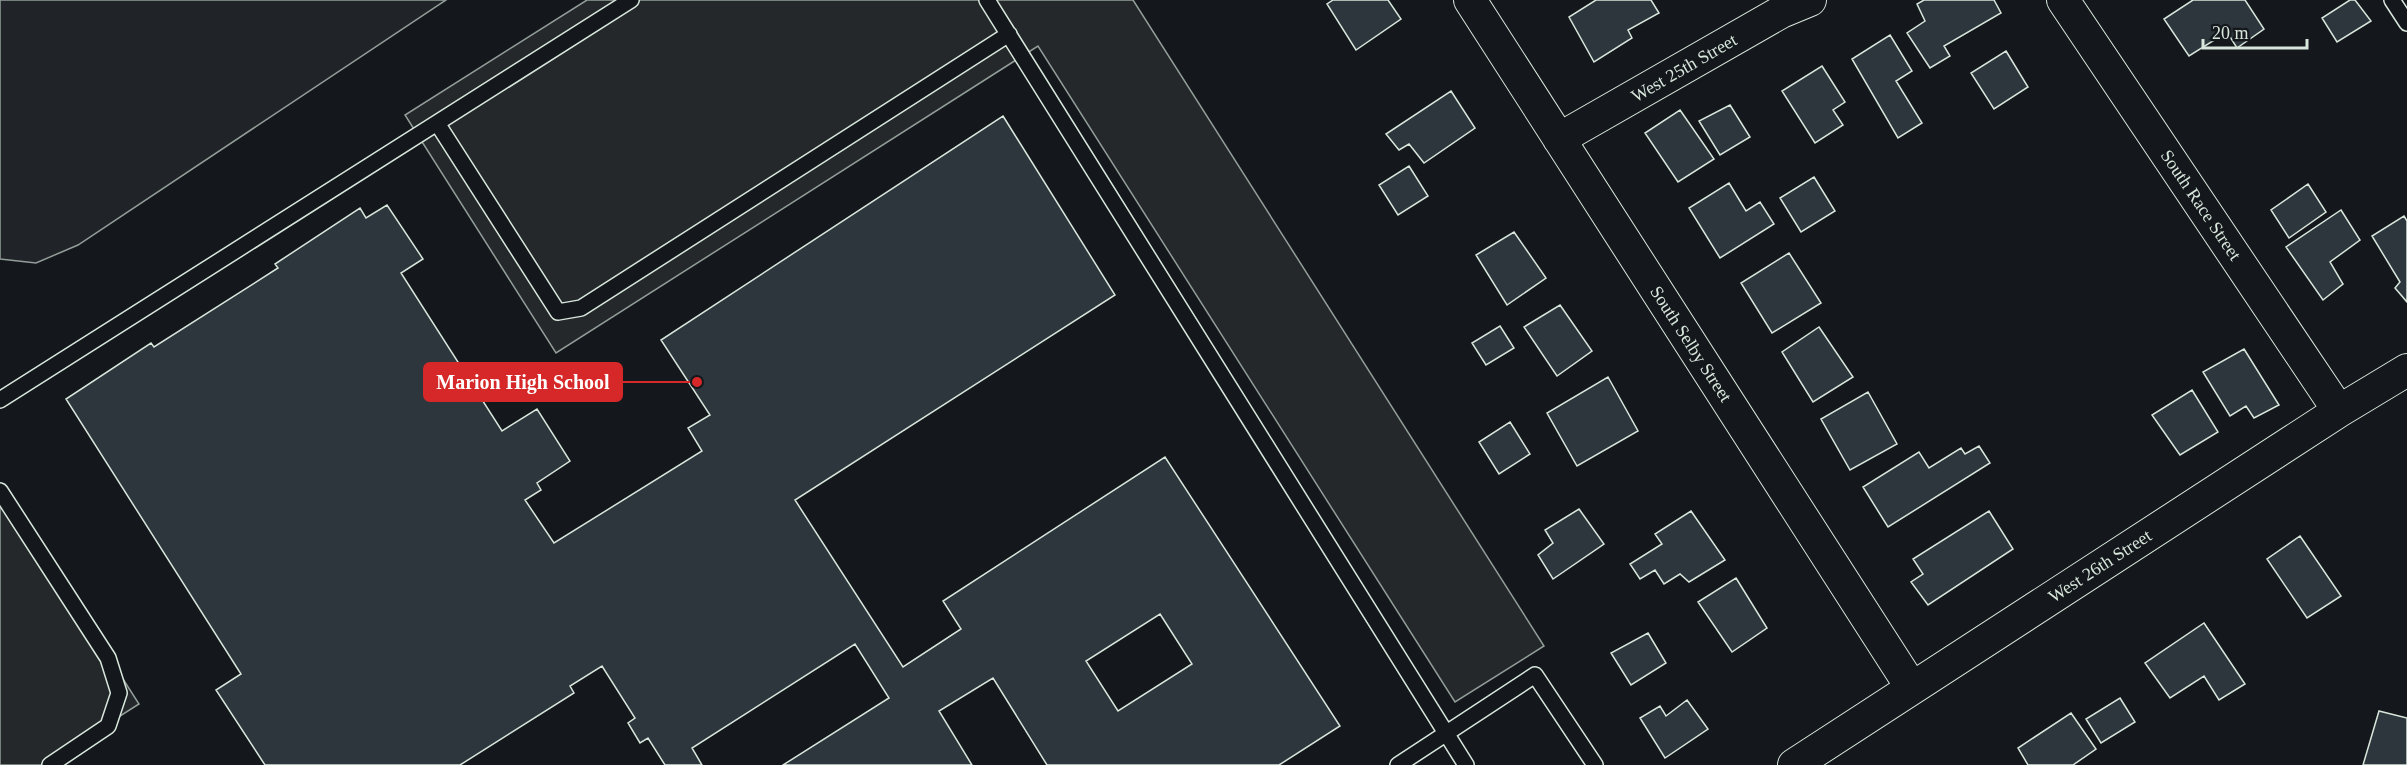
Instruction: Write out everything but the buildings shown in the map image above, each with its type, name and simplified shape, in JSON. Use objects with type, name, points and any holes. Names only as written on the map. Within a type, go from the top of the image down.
[{"type":"street","name":"South Selby Street","points":[[1470,0],[1912,688]]},
{"type":"street","name":"West 25th Street","points":[[1559,139],[1777,6],[1810,0]]},
{"type":"street","name":"South Race Street","points":[[2063,0],[2339,411]]},
{"type":"street","name":"West 26th Street","points":[[1794,765],[2339,411],[2407,370]]},
{"type":"lane","points":[[0,400],[631,0]]},
{"type":"lane","points":[[987,0],[1466,765]]},
{"type":"lane","points":[[2392,0],[2407,23]]},
{"type":"lane","points":[[437,123],[558,312],[581,308],[1009,34]]},
{"type":"lane","points":[[0,491],[108,658],[119,693],[108,726],[50,765]]},
{"type":"lane","points":[[1398,765],[1535,675],[1595,765]]},
{"type":"shaded area","points":[[0,0],[446,0],[78,245],[36,263],[0,259]]},
{"type":"shaded area","points":[[587,0],[1133,0],[1544,646],[1455,702],[1038,46],[556,353],[405,115]]},
{"type":"shaded area","points":[[0,486],[139,704],[43,765],[0,765]]},
{"type":"place","name":"Marion High School","points":[[697,382]]}]
